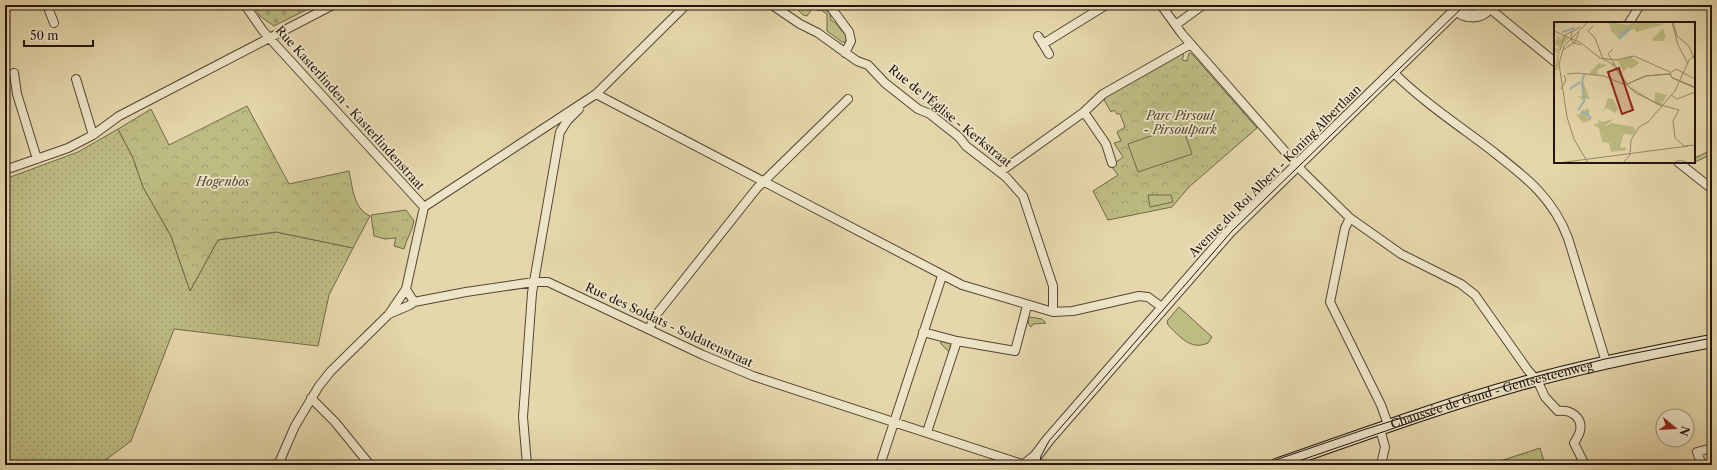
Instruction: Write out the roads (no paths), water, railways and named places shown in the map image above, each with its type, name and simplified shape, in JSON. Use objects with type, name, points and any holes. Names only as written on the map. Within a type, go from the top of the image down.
[{"type":"main road","name":"Chaussée de Gand - Gentsesteenweg","points":[[1276,465],[1384,428],[1536,380],[1606,362],[1712,341]]},
{"type":"street","points":[[47,5],[54,23]]},
{"type":"street","name":"Rue Kasterlinden - Kasterlindenstraat","points":[[245,5],[269,37],[424,207]]},
{"type":"street","points":[[5,170],[68,148],[93,135],[119,116],[333,5]]},
{"type":"street","points":[[278,465],[283,450],[311,398],[331,371],[389,314],[406,289],[424,207],[549,124],[582,105],[596,94],[686,5]]},
{"type":"street","name":"Rue de l'Église - Kerkstraat","points":[[772,5],[800,24],[818,33],[857,61],[868,65],[885,83],[918,110],[930,114],[959,137],[966,146],[1000,172],[1023,196],[1053,286],[1053,312]]},
{"type":"street","points":[[829,5],[849,32],[851,41],[846,52]]},
{"type":"street","points":[[1043,44],[1106,5]]},
{"type":"street","points":[[1161,5],[1192,44],[1298,164],[1350,218],[1401,254],[1461,284],[1475,295],[1536,380],[1545,397],[1558,411],[1569,411],[1575,415],[1579,422],[1580,431],[1574,443],[1585,465]]},
{"type":"street","points":[[1177,24],[1203,5]]},
{"type":"street","points":[[1630,22],[1640,5]]},
{"type":"street","points":[[1490,7],[1554,61]]},
{"type":"street","name":"Avenue du Roi Albert - Koning Albertlaan","points":[[1025,465],[1039,453],[1048,440],[1230,231],[1393,72],[1455,8],[1464,15],[1472,16],[1481,14],[1490,7]]},
{"type":"street","points":[[1038,36],[1049,54]]},
{"type":"street","points":[[1000,172],[1084,112],[1103,94],[1192,44]]},
{"type":"street","points":[[1393,72],[1531,182],[1552,207],[1563,223],[1606,362]]},
{"type":"street","points":[[14,73],[17,94],[37,159]]},
{"type":"street","points":[[76,79],[93,135]]},
{"type":"street","points":[[596,94],[763,183],[962,285],[1027,306],[1053,312],[1073,311],[1139,296],[1148,297],[1163,308]]},
{"type":"street","points":[[649,329],[656,315],[763,183],[848,99]]},
{"type":"street","points":[[527,465],[523,417],[534,282],[560,132],[567,121],[578,112],[582,105]]},
{"type":"street","points":[[1084,112],[1106,144],[1112,163]]},
{"type":"street","points":[[549,124],[560,132]]},
{"type":"street","points":[[1679,163],[1712,189]]},
{"type":"street","points":[[1350,218],[1345,228],[1330,302],[1381,405],[1385,447],[1381,465]]},
{"type":"street","points":[[880,465],[942,276]]},
{"type":"street","name":"Rue des Soldats - Soldatenstraat","points":[[389,314],[410,306],[414,302],[534,282],[548,282],[703,355],[753,376],[1025,465]]},
{"type":"street","points":[[406,289],[414,302]]},
{"type":"street","points":[[923,332],[957,341],[1015,351],[1027,306]]},
{"type":"street","points":[[926,432],[957,341]]},
{"type":"street","points":[[311,398],[335,422],[370,465]]},
{"type":"street","points":[[1702,465],[1697,452],[1712,448]]},
{"type":"tram line","points":[[1039,465],[1041,456],[1049,441],[1232,231],[1465,5]]},
{"type":"tram line","points":[[1261,465],[1366,429],[1534,377],[1605,359],[1712,338]]},
{"type":"tram line","points":[[1287,465],[1435,414]]},
{"type":"park label","name":"Parc Pirsoul - Pirsoulpark","points":[[1180,123]]},
{"type":"park label","name":"Hogenbos","points":[[223,182]]}]
